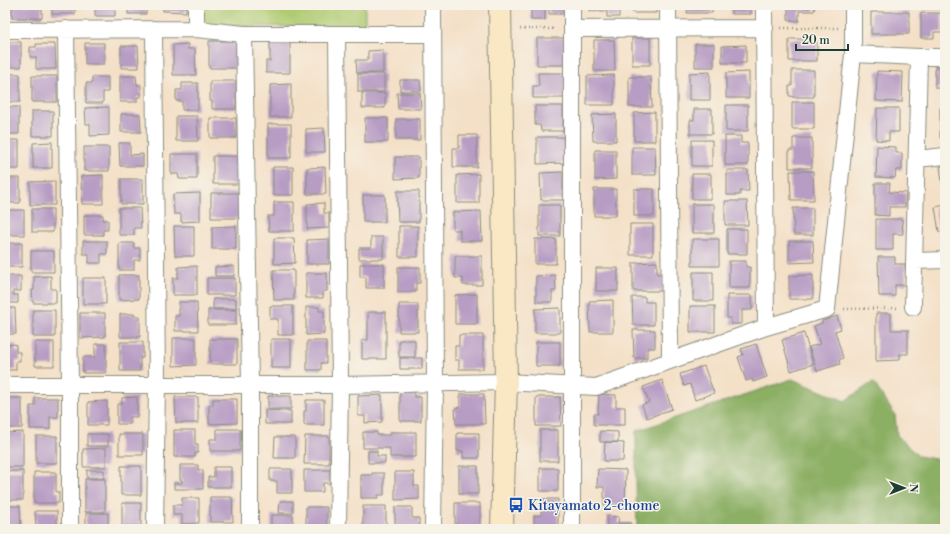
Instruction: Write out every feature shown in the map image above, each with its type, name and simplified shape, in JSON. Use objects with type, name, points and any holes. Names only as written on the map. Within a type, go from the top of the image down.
[{"type":"street","points":[[196,5],[196,29]]},
{"type":"street","points":[[433,5],[435,383],[433,529]]},
{"type":"street","points":[[500,5],[506,382],[502,529]]},
{"type":"street","points":[[572,5],[572,529]]},
{"type":"street","points":[[668,5],[670,361]]},
{"type":"street","points":[[764,5],[766,328]]},
{"type":"street","points":[[5,385],[506,382],[596,387],[766,328],[827,309],[853,54],[853,5]]},
{"type":"street","points":[[572,29],[764,28]]},
{"type":"street","points":[[66,29],[70,529]]},
{"type":"street","points":[[154,29],[157,384],[155,529]]},
{"type":"street","points":[[5,30],[196,29],[244,34],[433,34]]},
{"type":"street","points":[[244,34],[250,384],[250,529]]},
{"type":"street","points":[[337,34],[340,384],[338,529]]},
{"type":"street","points":[[853,54],[919,58],[945,57]]},
{"type":"street","points":[[914,307],[919,58]]},
{"type":"street","points":[[917,159],[945,156]]},
{"type":"street","points":[[915,261],[945,260]]},
{"type":"path","points":[[764,28],[852,28]]},
{"type":"path","points":[[501,29],[572,29]]},
{"type":"path","points":[[827,309],[914,307]]},
{"type":"green space","points":[[203,5],[365,5],[365,27],[210,26],[203,19]]},
{"type":"green space","points":[[792,379],[845,401],[873,382],[895,415],[897,435],[918,456],[945,461],[945,529],[637,529],[636,431]]},
{"type":"building","points":[[12,5],[42,5],[42,18],[12,18]]},
{"type":"building","points":[[52,5],[79,5],[79,8],[75,8],[75,14],[52,14]]},
{"type":"building","points":[[95,5],[115,5],[115,16],[95,16]]},
{"type":"building","points":[[128,5],[146,5],[146,14],[128,14]]},
{"type":"building","points":[[163,5],[186,5],[186,12],[163,11]]},
{"type":"building","points":[[531,5],[545,5],[545,20],[531,20]]},
{"type":"building","points":[[549,5],[565,5],[565,14],[549,14]]},
{"type":"building","points":[[589,5],[619,5],[619,17],[607,17],[607,11],[589,11]]},
{"type":"building","points":[[633,5],[656,5],[656,13],[633,13]]},
{"type":"building","points":[[688,5],[713,5],[712,13],[687,13]]},
{"type":"building","points":[[731,5],[751,5],[751,14],[731,14]]},
{"type":"building","points":[[788,5],[815,5],[814,11],[799,11],[799,21],[788,20]]},
{"type":"building","points":[[922,5],[943,5],[943,9],[922,9]]},
{"type":"building","points":[[871,12],[909,12],[909,34],[871,34]]},
{"type":"building","points":[[921,13],[942,13],[942,32],[934,32],[934,38],[921,38]]},
{"type":"building","points":[[537,38],[566,38],[566,65],[537,65]]},
{"type":"building","points":[[632,38],[650,38],[650,65],[632,65]]},
{"type":"building","points":[[789,39],[803,39],[803,42],[817,42],[817,61],[789,61]]},
{"type":"building","points":[[594,40],[614,40],[615,71],[594,71]]},
{"type":"building","points":[[209,41],[237,41],[237,68],[209,68]]},
{"type":"building","points":[[5,42],[21,42],[21,67],[6,67]]},
{"type":"building","points":[[85,43],[104,43],[104,64],[85,64]]},
{"type":"building","points":[[270,43],[290,43],[290,73],[266,73],[266,61],[270,61]]},
{"type":"building","points":[[36,44],[55,44],[56,69],[36,69],[36,57],[30,57],[30,47],[36,47]]},
{"type":"building","points":[[188,44],[188,49],[195,49],[196,75],[173,75],[173,45]]},
{"type":"building","points":[[695,44],[714,44],[714,67],[695,67]]},
{"type":"building","points":[[746,45],[746,63],[722,63],[722,46]]},
{"type":"building","points":[[121,46],[138,46],[139,68],[121,68]]},
{"type":"building","points":[[383,50],[383,73],[357,73],[356,60],[368,60],[368,51]]},
{"type":"building","points":[[935,67],[945,67],[945,99],[943,99],[942,88],[935,88]]},
{"type":"building","points":[[792,70],[814,70],[814,97],[789,96],[789,86],[792,86]]},
{"type":"building","points":[[877,71],[903,72],[902,102],[876,101]]},
{"type":"building","points":[[710,72],[710,100],[689,100],[689,73]]},
{"type":"building","points":[[749,72],[749,98],[726,98],[726,73]]},
{"type":"building","points":[[538,73],[565,73],[565,98],[533,98],[533,86],[539,86]]},
{"type":"building","points":[[5,74],[20,74],[20,102],[5,102]]},
{"type":"building","points":[[358,74],[384,74],[384,92],[358,92]]},
{"type":"building","points":[[614,75],[614,105],[587,105],[587,76]]},
{"type":"building","points":[[32,76],[57,76],[57,102],[32,102]]},
{"type":"building","points":[[120,76],[136,76],[137,85],[141,85],[141,97],[137,97],[137,102],[120,102]]},
{"type":"building","points":[[92,77],[108,77],[108,92],[103,92],[103,103],[86,103],[86,83],[92,83]]},
{"type":"building","points":[[629,77],[651,77],[652,107],[629,107]]},
{"type":"building","points":[[400,80],[420,80],[421,91],[400,91]]},
{"type":"building","points":[[210,81],[236,81],[236,109],[212,109],[212,101],[210,101]]},
{"type":"building","points":[[182,83],[198,83],[198,110],[182,110],[182,101],[176,101],[176,90],[182,90]]},
{"type":"building","points":[[291,84],[291,117],[270,117],[270,85]]},
{"type":"building","points":[[362,93],[385,93],[385,108],[362,108]]},
{"type":"building","points":[[397,93],[420,93],[421,109],[398,109]]},
{"type":"building","points":[[792,102],[814,102],[814,129],[792,129]]},
{"type":"building","points":[[726,105],[748,105],[748,131],[726,131]]},
{"type":"building","points":[[535,106],[563,106],[563,131],[541,131],[540,125],[535,125]]},
{"type":"building","points":[[5,107],[19,107],[19,134],[5,134]]},
{"type":"building","points":[[109,107],[109,135],[90,136],[90,124],[86,124],[85,108]]},
{"type":"building","points":[[877,108],[899,108],[899,132],[889,132],[889,141],[876,140]]},
{"type":"building","points":[[940,108],[945,108],[945,138],[940,138]]},
{"type":"building","points":[[694,109],[712,109],[712,134],[690,134],[690,120],[694,120]]},
{"type":"building","points":[[32,111],[53,111],[53,136],[32,136]]},
{"type":"building","points":[[655,112],[655,141],[634,141],[634,113]]},
{"type":"building","points":[[121,114],[140,114],[141,132],[121,132]]},
{"type":"building","points":[[616,114],[616,141],[593,141],[592,115]]},
{"type":"building","points":[[176,116],[197,116],[198,141],[176,141]]},
{"type":"building","points":[[210,118],[236,118],[236,138],[210,138]]},
{"type":"building","points":[[365,118],[388,118],[388,142],[365,142]]},
{"type":"building","points":[[396,119],[420,119],[420,140],[396,140]]},
{"type":"building","points":[[268,124],[291,124],[291,158],[268,158]]},
{"type":"building","points":[[324,128],[325,152],[306,152],[306,129]]},
{"type":"building","points":[[459,135],[477,135],[477,167],[453,167],[453,148],[459,148]]},
{"type":"building","points":[[725,136],[741,136],[741,143],[748,143],[748,165],[725,165]]},
{"type":"building","points":[[537,137],[563,137],[564,163],[537,164]]},
{"type":"building","points":[[793,138],[812,138],[812,168],[789,168],[789,150],[793,150]]},
{"type":"building","points":[[5,140],[19,140],[19,169],[5,169]]},
{"type":"building","points":[[692,140],[712,140],[712,166],[692,166]]},
{"type":"building","points":[[52,142],[52,168],[33,168],[33,143]]},
{"type":"building","points":[[119,143],[130,143],[130,155],[143,154],[143,166],[120,166]]},
{"type":"building","points":[[877,146],[896,147],[896,153],[902,153],[902,170],[896,170],[895,178],[876,177]]},
{"type":"building","points":[[84,147],[109,147],[109,171],[84,171]]},
{"type":"building","points":[[632,147],[655,147],[656,175],[632,175]]},
{"type":"building","points":[[595,150],[616,150],[616,179],[595,180]]},
{"type":"building","points":[[171,154],[197,154],[197,179],[179,179],[178,174],[171,174]]},
{"type":"building","points":[[213,156],[238,156],[239,184],[213,184]]},
{"type":"building","points":[[395,157],[419,157],[419,178],[395,179]]},
{"type":"building","points":[[940,166],[945,166],[945,199],[944,199]]},
{"type":"building","points":[[273,167],[293,167],[293,195],[273,195]]},
{"type":"building","points":[[325,167],[326,194],[307,194],[307,168]]},
{"type":"building","points":[[727,170],[748,170],[749,191],[740,191],[740,195],[727,195]]},
{"type":"building","points":[[790,171],[813,171],[814,200],[791,200]]},
{"type":"building","points":[[563,172],[563,200],[541,200],[540,173]]},
{"type":"building","points":[[479,174],[479,203],[457,203],[457,175]]},
{"type":"building","points":[[692,174],[711,174],[711,199],[692,199]]},
{"type":"building","points":[[103,175],[103,204],[82,204],[81,176]]},
{"type":"building","points":[[5,178],[20,178],[20,203],[5,203]]},
{"type":"building","points":[[121,179],[143,179],[143,204],[121,204]]},
{"type":"building","points":[[55,181],[55,205],[30,205],[30,182]]},
{"type":"building","points":[[875,183],[890,183],[889,192],[906,193],[905,207],[889,207],[889,216],[875,215]]},
{"type":"building","points":[[594,189],[616,189],[616,216],[594,216]]},
{"type":"building","points":[[634,189],[654,189],[654,216],[634,216]]},
{"type":"building","points":[[397,191],[419,191],[419,222],[398,222]]},
{"type":"building","points":[[200,193],[200,221],[181,222],[181,214],[174,214],[173,194]]},
{"type":"building","points":[[211,193],[239,193],[239,218],[211,218]]},
{"type":"building","points":[[363,195],[385,195],[385,222],[363,222]]},
{"type":"building","points":[[725,201],[747,201],[748,225],[725,225]]},
{"type":"building","points":[[274,202],[294,202],[294,231],[269,231],[268,216],[274,216]]},
{"type":"building","points":[[324,203],[324,213],[329,213],[329,228],[307,229],[307,204]]},
{"type":"building","points":[[692,204],[714,204],[714,233],[692,233]]},
{"type":"building","points":[[539,205],[560,205],[560,236],[539,236]]},
{"type":"building","points":[[945,205],[945,231],[939,232],[935,207]]},
{"type":"building","points":[[119,208],[140,208],[141,228],[134,228],[134,235],[119,235]]},
{"type":"building","points":[[793,208],[813,208],[813,235],[794,235]]},
{"type":"building","points":[[32,209],[53,209],[53,232],[32,232]]},
{"type":"building","points":[[5,210],[24,210],[24,235],[5,235]]},
{"type":"building","points":[[481,211],[482,241],[460,241],[460,230],[453,230],[453,212]]},
{"type":"building","points":[[84,215],[103,215],[103,220],[108,220],[108,230],[103,230],[103,235],[84,235]]},
{"type":"building","points":[[876,219],[902,219],[903,234],[893,234],[893,250],[876,250]]},
{"type":"building","points":[[630,224],[653,224],[653,255],[630,255]]},
{"type":"building","points":[[174,226],[194,226],[194,256],[175,256]]},
{"type":"building","points":[[236,226],[236,249],[212,249],[212,227]]},
{"type":"building","points":[[399,226],[418,226],[418,257],[399,257]]},
{"type":"building","points":[[727,229],[747,229],[747,254],[727,254]]},
{"type":"building","points":[[371,237],[383,237],[383,259],[359,259],[359,248],[371,248]]},
{"type":"building","points":[[274,238],[294,238],[295,263],[274,264]]},
{"type":"building","points":[[329,239],[329,264],[307,264],[307,240]]},
{"type":"building","points":[[535,239],[556,239],[556,264],[535,264]]},
{"type":"building","points":[[692,239],[719,239],[719,266],[692,266]]},
{"type":"building","points":[[83,241],[107,241],[107,254],[101,254],[101,263],[89,263],[89,254],[83,254]]},
{"type":"building","points":[[789,241],[813,241],[814,262],[789,263]]},
{"type":"building","points":[[5,243],[22,243],[22,267],[5,267]]},
{"type":"building","points":[[119,243],[134,243],[134,248],[140,248],[140,260],[134,260],[134,270],[119,270]]},
{"type":"building","points":[[31,251],[54,251],[54,272],[31,272]]},
{"type":"building","points":[[455,256],[482,256],[482,285],[463,285],[463,278],[455,278]]},
{"type":"building","points":[[878,257],[895,257],[895,264],[905,264],[906,285],[895,285],[895,296],[879,296]]},
{"type":"building","points":[[729,261],[746,261],[746,267],[750,267],[750,288],[729,288]]},
{"type":"building","points":[[657,262],[657,274],[663,274],[663,291],[633,291],[633,263]]},
{"type":"building","points":[[360,264],[384,264],[384,288],[366,288],[366,277],[360,277]]},
{"type":"building","points":[[197,266],[197,295],[173,295],[173,278],[178,278],[178,267]]},
{"type":"building","points":[[234,266],[234,276],[215,276],[215,267]]},
{"type":"building","points":[[398,267],[420,267],[420,283],[416,283],[416,292],[398,292]]},
{"type":"building","points":[[596,268],[618,268],[618,291],[596,291]]},
{"type":"building","points":[[273,270],[294,270],[294,300],[274,300]]},
{"type":"building","points":[[693,272],[713,272],[713,301],[693,301]]},
{"type":"building","points":[[306,273],[327,273],[327,291],[323,291],[323,298],[306,298]]},
{"type":"building","points":[[119,275],[139,275],[139,299],[119,300]]},
{"type":"building","points":[[555,275],[556,291],[552,291],[552,302],[536,302],[536,276]]},
{"type":"building","points":[[813,275],[813,299],[789,299],[789,276]]},
{"type":"building","points":[[6,276],[21,276],[21,291],[13,291],[13,295],[18,295],[18,303],[5,303]]},
{"type":"building","points":[[51,276],[51,289],[56,289],[56,303],[33,303],[32,290],[34,290],[34,277]]},
{"type":"building","points":[[83,278],[106,278],[106,304],[83,304]]},
{"type":"building","points":[[207,278],[235,278],[235,295],[207,295]]},
{"type":"building","points":[[477,294],[477,324],[455,324],[455,295]]},
{"type":"building","points":[[727,295],[752,295],[752,310],[742,310],[742,324],[731,324],[731,318],[727,318]]},
{"type":"building","points":[[632,297],[645,297],[645,302],[654,302],[654,325],[633,325]]},
{"type":"building","points":[[213,299],[236,299],[236,309],[213,309]]},
{"type":"building","points":[[613,300],[613,332],[590,332],[589,301]]},
{"type":"building","points":[[179,302],[197,302],[198,331],[175,331],[175,316],[179,316]]},
{"type":"building","points":[[399,304],[418,304],[418,332],[399,332]]},
{"type":"building","points":[[270,306],[293,306],[293,335],[278,335],[278,319],[270,319]]},
{"type":"building","points":[[690,306],[715,306],[715,332],[690,332]]},
{"type":"building","points":[[306,307],[319,307],[319,311],[324,311],[324,334],[306,335]]},
{"type":"building","points":[[5,308],[15,308],[16,334],[5,334]]},
{"type":"building","points":[[560,308],[560,333],[535,333],[535,309]]},
{"type":"building","points":[[33,310],[55,310],[55,337],[33,337]]},
{"type":"building","points":[[208,310],[236,310],[236,325],[208,325]]},
{"type":"building","points":[[368,312],[386,312],[386,359],[362,359],[362,340],[368,340]]},
{"type":"building","points":[[80,313],[105,313],[105,337],[80,338]]},
{"type":"building","points":[[876,313],[891,313],[891,330],[908,330],[908,354],[900,354],[900,360],[876,361]]},
{"type":"building","points":[[120,314],[134,314],[134,316],[140,316],[140,337],[120,337]]},
{"type":"building","points":[[837,316],[841,329],[835,331],[843,358],[839,360],[840,364],[817,371],[809,347],[820,344],[814,326],[822,323],[822,321]]},
{"type":"building","points":[[633,330],[655,330],[655,348],[647,348],[647,358],[634,358]]},
{"type":"building","points":[[804,333],[813,364],[791,371],[782,340]]},
{"type":"building","points":[[459,335],[483,335],[483,369],[459,369],[459,360],[455,360],[455,346],[459,346]]},
{"type":"building","points":[[173,338],[196,338],[196,365],[173,366]]},
{"type":"building","points":[[210,339],[237,339],[237,364],[210,364]]},
{"type":"building","points":[[271,339],[291,339],[291,368],[271,368]]},
{"type":"building","points":[[399,340],[415,340],[415,357],[399,357]]},
{"type":"building","points":[[307,341],[326,341],[326,363],[321,363],[321,370],[307,370]]},
{"type":"building","points":[[35,342],[54,342],[54,366],[35,366]]},
{"type":"building","points":[[120,342],[143,342],[143,358],[140,358],[140,371],[120,371]]},
{"type":"building","points":[[536,342],[560,342],[560,366],[536,366]]},
{"type":"building","points":[[16,344],[16,352],[20,352],[20,361],[16,361],[16,370],[5,370],[5,345]]},
{"type":"building","points":[[95,344],[106,344],[106,373],[83,373],[83,357],[95,357]]},
{"type":"building","points":[[756,344],[767,377],[753,382],[752,379],[746,381],[738,357],[743,355],[741,349]]},
{"type":"building","points":[[400,358],[422,358],[422,369],[400,369]]},
{"type":"building","points":[[704,366],[714,393],[695,400],[690,384],[684,386],[680,374]]},
{"type":"building","points":[[662,380],[672,409],[647,418],[642,405],[649,402],[643,387]]},
{"type":"building","points":[[400,392],[414,392],[414,397],[421,397],[421,421],[400,421]]},
{"type":"building","points":[[460,394],[484,394],[485,424],[456,424],[455,408],[460,407]]},
{"type":"building","points":[[599,394],[616,395],[616,407],[625,407],[625,425],[594,425],[594,414],[598,414]]},
{"type":"building","points":[[382,395],[382,422],[365,423],[365,416],[358,416],[358,396]]},
{"type":"building","points":[[268,396],[291,396],[291,409],[268,409]]},
{"type":"building","points":[[137,397],[137,417],[130,417],[130,424],[117,424],[117,404],[122,404],[122,398]]},
{"type":"building","points":[[175,397],[198,397],[198,423],[176,423]]},
{"type":"building","points":[[536,397],[560,397],[561,426],[536,426]]},
{"type":"building","points":[[5,398],[22,398],[22,428],[5,428]]},
{"type":"building","points":[[35,398],[58,398],[58,417],[50,417],[50,429],[30,429],[30,406],[35,406]]},
{"type":"building","points":[[213,399],[237,399],[237,423],[209,424],[209,405],[213,405]]},
{"type":"building","points":[[306,400],[324,400],[324,425],[304,425]]},
{"type":"building","points":[[107,401],[107,425],[88,425],[88,402]]},
{"type":"building","points":[[265,410],[291,411],[291,424],[265,424]]},
{"type":"building","points":[[217,429],[240,429],[240,451],[210,451],[210,439],[217,439]]},
{"type":"building","points":[[174,430],[195,430],[195,444],[198,444],[198,453],[195,453],[195,457],[174,457]]},
{"type":"building","points":[[540,430],[558,430],[558,461],[540,461]]},
{"type":"building","points":[[600,431],[618,432],[618,442],[600,442]]},
{"type":"building","points":[[23,432],[23,467],[5,467],[5,433]]},
{"type":"building","points":[[363,432],[377,432],[377,435],[390,435],[390,432],[416,432],[416,457],[390,457],[390,448],[363,448]]},
{"type":"building","points":[[457,433],[479,433],[479,458],[463,458],[463,451],[457,451]]},
{"type":"building","points":[[87,434],[108,434],[108,446],[87,446]]},
{"type":"building","points":[[119,434],[143,434],[143,455],[119,455]]},
{"type":"building","points":[[36,436],[57,436],[57,463],[36,463]]},
{"type":"building","points":[[305,436],[329,436],[329,464],[304,464]]},
{"type":"building","points":[[275,437],[295,437],[295,458],[274,458]]},
{"type":"building","points":[[605,442],[624,443],[623,461],[604,461]]},
{"type":"building","points":[[106,448],[106,467],[83,467],[83,449]]},
{"type":"building","points":[[368,451],[377,451],[377,456],[385,456],[385,463],[368,463]]},
{"type":"building","points":[[180,465],[198,465],[198,470],[203,470],[203,489],[174,489],[174,483],[182,483],[182,480],[180,480]]},
{"type":"building","points":[[121,466],[141,466],[141,495],[121,495]]},
{"type":"building","points":[[459,466],[478,466],[478,494],[459,494]]},
{"type":"building","points":[[214,467],[231,467],[231,487],[208,487],[208,477],[214,477]]},
{"type":"building","points":[[540,468],[558,468],[558,491],[540,491]]},
{"type":"building","points":[[270,469],[292,469],[292,493],[277,493],[277,481],[270,481]]},
{"type":"building","points":[[598,469],[626,470],[625,505],[604,505],[604,487],[597,487]]},
{"type":"building","points":[[87,470],[104,470],[104,478],[87,478]]},
{"type":"building","points":[[304,470],[330,470],[330,483],[323,483],[323,492],[304,492]]},
{"type":"building","points":[[5,471],[23,471],[23,500],[5,500]]},
{"type":"building","points":[[34,472],[56,472],[56,492],[59,492],[59,503],[34,503]]},
{"type":"building","points":[[395,472],[414,472],[414,486],[419,486],[419,499],[395,500]]},
{"type":"building","points":[[372,473],[384,473],[384,495],[378,495],[378,498],[361,498],[361,475],[372,475]]},
{"type":"building","points":[[85,479],[105,479],[105,512],[85,512]]},
{"type":"building","points":[[210,497],[232,497],[233,522],[210,522]]},
{"type":"building","points":[[182,498],[199,498],[199,523],[182,524],[182,515],[173,515],[173,505],[182,505]]},
{"type":"building","points":[[541,499],[558,499],[558,528],[534,528],[534,516],[541,515]]},
{"type":"building","points":[[280,501],[293,501],[293,513],[279,513]]},
{"type":"building","points":[[122,503],[141,503],[141,526],[122,526]]},
{"type":"building","points":[[455,503],[480,503],[480,529],[455,529]]},
{"type":"building","points":[[5,506],[20,506],[21,529],[5,529]]},
{"type":"building","points":[[363,506],[386,506],[386,529],[363,529]]},
{"type":"building","points":[[306,507],[327,507],[327,529],[306,529]]},
{"type":"building","points":[[395,507],[412,507],[412,518],[419,518],[419,529],[395,529]]},
{"type":"building","points":[[35,511],[57,511],[57,525],[53,525],[53,529],[36,529]]},
{"type":"building","points":[[86,513],[108,513],[108,529],[86,529]]},
{"type":"building","points":[[271,515],[293,515],[293,529],[271,528]]},
{"type":"building","points":[[607,516],[619,517],[618,523],[631,523],[631,529],[607,529]]},
{"type":"place","name":"Kitayamato 2-chome","points":[[516,505]]}]
